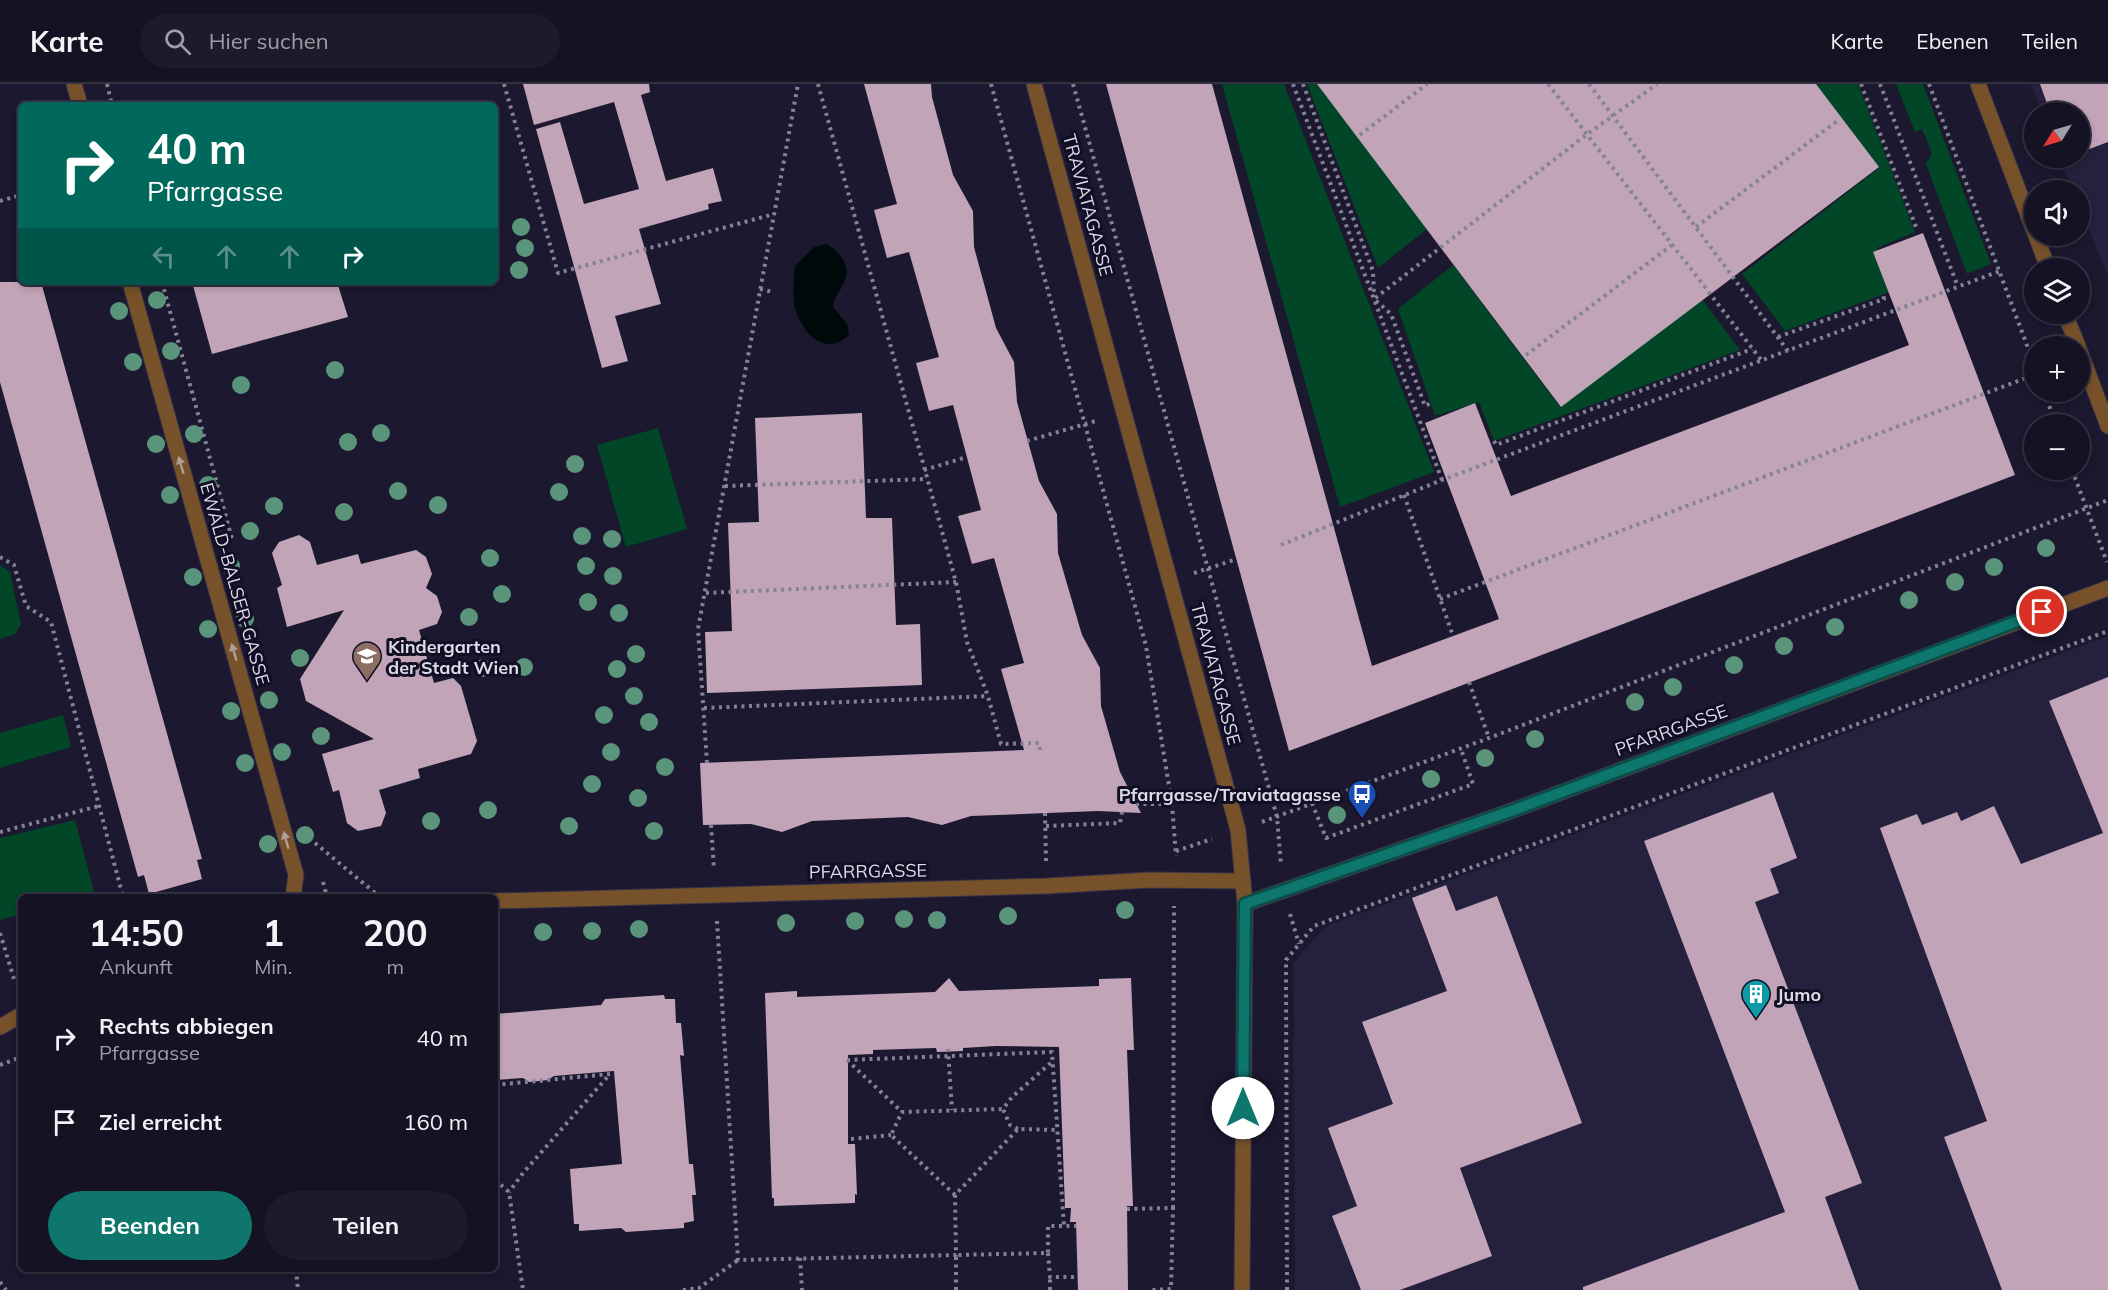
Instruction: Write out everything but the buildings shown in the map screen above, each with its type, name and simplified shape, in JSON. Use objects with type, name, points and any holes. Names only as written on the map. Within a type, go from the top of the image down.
[{"type":"street","points":[[74,84],[79,102]]},
{"type":"street","name":"TRAVIATAGASSE","points":[[1034,84],[1238,830],[1245,904],[1242,1290]]},
{"type":"street","points":[[1978,84],[2024,205]]},
{"type":"street","name":"EWALD-BALSER-GASSE","points":[[131,285],[296,875],[293,894]]},
{"type":"street","points":[[2090,379],[2108,426]]},
{"type":"street","name":"PFARRGASSE","points":[[1245,904],[1514,810],[2108,588]]},
{"type":"street","name":"PFARRGASSE","points":[[498,901],[1174,881],[1242,881]]},
{"type":"street","points":[[0,1026],[18,1017]]},
{"type":"path","points":[[107,84],[111,102]]},
{"type":"path","points":[[504,84],[558,273],[774,214]]},
{"type":"path","points":[[707,763],[698,629],[798,84]]},
{"type":"path","points":[[818,84],[956,582],[968,642],[988,696],[1001,744],[1039,742],[1040,750]]},
{"type":"path","points":[[991,84],[1146,646],[1172,804],[1176,851],[1171,1289],[1151,1290]]},
{"type":"path","points":[[1073,84],[1277,817],[1283,890],[1299,945]]},
{"type":"path","points":[[1293,84],[1442,480]]},
{"type":"path","points":[[1303,84],[1373,272],[1374,299],[1391,314],[1425,406],[1431,403]]},
{"type":"path","points":[[1360,135],[1427,84]]},
{"type":"path","points":[[1548,84],[1762,361]]},
{"type":"path","points":[[1589,84],[1788,351]]},
{"type":"path","points":[[1374,299],[1586,135],[1657,84]]},
{"type":"path","points":[[1861,84],[1916,226],[1913,227]]},
{"type":"path","points":[[1880,84],[1958,287]]},
{"type":"path","points":[[1929,84],[2024,337]]},
{"type":"path","points":[[1696,227],[1840,119]]},
{"type":"path","points":[[0,201],[18,196]]},
{"type":"path","points":[[1527,355],[1672,245]]},
{"type":"path","points":[[1281,545],[1442,480],[2000,271]]},
{"type":"path","points":[[760,289],[773,292]]},
{"type":"path","points":[[1778,337],[1884,298],[1883,295]]},
{"type":"path","points":[[1494,441],[1496,445],[1752,349]]},
{"type":"path","points":[[1440,599],[2024,379]]},
{"type":"path","points":[[1027,441],[1161,403]]},
{"type":"path","points":[[924,470],[967,457]]},
{"type":"path","points":[[725,486],[926,479]]},
{"type":"path","points":[[2076,480],[2108,565]]},
{"type":"path","points":[[1404,495],[1453,636]]},
{"type":"path","points":[[1176,851],[1277,817],[1489,738],[2108,500]]},
{"type":"path","points":[[0,557],[14,565],[26,606],[51,622],[122,894]]},
{"type":"path","points":[[1171,581],[1237,559]]},
{"type":"path","points":[[706,593],[956,582]]},
{"type":"path","points":[[1287,1290],[1286,960],[1314,926],[2108,631]]},
{"type":"path","points":[[1469,682],[1489,738]]},
{"type":"path","points":[[704,708],[988,696]]},
{"type":"path","points":[[1312,803],[1326,838],[1473,784],[1461,748]]},
{"type":"path","points":[[1136,804],[1172,804]]},
{"type":"path","points":[[0,832],[99,806]]},
{"type":"path","points":[[1046,826],[1120,823],[1122,812]]},
{"type":"path","points":[[1045,813],[1046,886]]},
{"type":"path","points":[[711,825],[738,1260]]},
{"type":"path","points":[[312,841],[376,894]]},
{"type":"path","points":[[0,933],[14,979]]},
{"type":"path","points":[[948,1049],[952,1110]]},
{"type":"path","points":[[1054,1060],[1012,1097],[1003,1108],[902,1112],[847,1060],[1052,1052],[1054,1060],[1065,1226]]},
{"type":"path","points":[[0,1065],[18,1058]]},
{"type":"path","points":[[498,1085],[610,1074],[509,1192]]},
{"type":"path","points":[[1003,1108],[1011,1125],[1018,1129],[1057,1130]]},
{"type":"path","points":[[891,1135],[902,1112]]},
{"type":"path","points":[[956,1290],[955,1195],[1018,1129]]},
{"type":"path","points":[[851,1139],[891,1135],[955,1195]]},
{"type":"path","points":[[498,1183],[509,1192],[523,1290]]},
{"type":"path","points":[[1127,1209],[1173,1208]]},
{"type":"path","points":[[1050,1290],[1048,1226],[1076,1226]]},
{"type":"path","points":[[683,1290],[699,1288],[738,1260],[1048,1253]]},
{"type":"path","points":[[800,1258],[802,1290]]},
{"type":"path","points":[[296,1272],[298,1290]]},
{"type":"path","points":[[1050,1277],[1077,1277]]},
{"type":"path","points":[[0,1282],[6,1290]]},
{"type":"shaded area","points":[[2031,84],[2108,84],[2108,277],[2090,232],[2090,180],[2069,180],[2064,168],[2090,168],[2090,102],[2038,102]]},
{"type":"shaded area","points":[[827,244],[837,252],[846,267],[846,278],[833,307],[847,324],[849,335],[831,344],[816,340],[809,334],[798,317],[794,298],[795,266],[814,247]]},
{"type":"shaded area","points":[[2108,636],[2108,1290],[1295,1290],[1293,963],[1326,926]]},
{"type":"green space","points":[[1222,84],[1284,84],[1434,472],[1340,507]]},
{"type":"green space","points":[[1307,84],[1324,84],[1320,88],[1427,229],[1378,268]]},
{"type":"green space","points":[[1816,84],[1858,84],[1915,232],[1877,248],[1892,291],[1785,331],[1742,274],[1879,168]]},
{"type":"green space","points":[[1896,84],[1923,84],[1991,264],[1967,274],[1926,164],[1932,153],[1922,129],[1915,132]]},
{"type":"green space","points":[[1453,265],[1560,407],[1702,299],[1740,350],[1494,441],[1479,402],[1435,416],[1398,309]]},
{"type":"green space","points":[[658,428],[687,529],[626,547],[597,445]]},
{"type":"green space","points":[[0,565],[10,572],[21,624],[15,634],[0,639]]},
{"type":"green space","points":[[63,715],[71,747],[0,768],[0,733]]},
{"type":"green space","points":[[75,820],[95,894],[18,894],[18,915],[0,920],[0,838]]},
{"type":"place","name":"Kindergarten der Stadt Wien","points":[[367,682]]},
{"type":"place","name":"Pfarrgasse/Traviatagasse","points":[[1362,820]]},
{"type":"place","name":"Jumo","points":[[1756,1020]]},
{"type":"route","points":[[1243,1108],[1245,904],[1514,810],[2042,612]]}]
